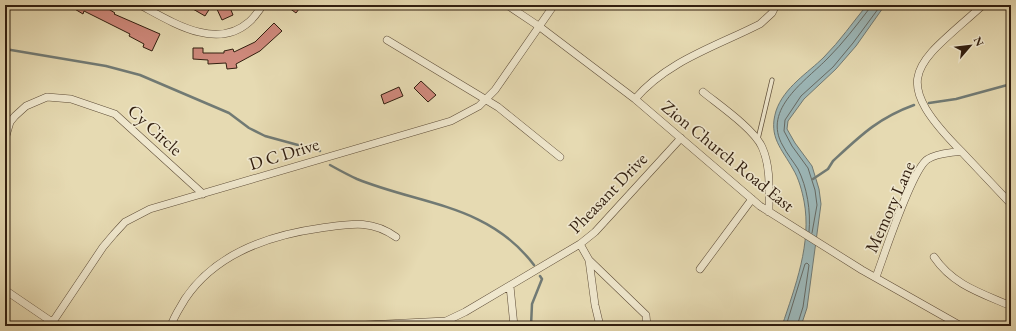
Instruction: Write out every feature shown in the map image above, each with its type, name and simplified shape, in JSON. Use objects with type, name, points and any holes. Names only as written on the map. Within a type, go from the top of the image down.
[{"type":"street","points":[[141,5],[177,25],[208,35],[222,35],[236,30],[250,22],[263,5]]},
{"type":"street","name":"Zion Church Road East","points":[[507,5],[540,27],[635,99],[752,199],[778,219],[862,270],[961,326]]},
{"type":"street","name":"D C Drive","points":[[51,324],[103,247],[126,222],[150,209],[451,120],[479,106],[486,99],[540,27],[554,5]]},
{"type":"street","points":[[635,99],[650,83],[674,66],[760,24],[772,13],[776,5]]},
{"type":"street","points":[[983,5],[929,54],[920,68],[917,79],[919,96],[928,113],[961,151],[1011,204]]},
{"type":"street","points":[[387,40],[486,99],[513,118],[560,157]]},
{"type":"street","points":[[703,92],[758,141],[766,160],[769,212]]},
{"type":"street","name":"Cy Circle","points":[[5,139],[10,122],[20,110],[26,106],[47,97],[71,99],[115,114],[202,194]]},
{"type":"street","name":"Pheasant Drive","points":[[345,326],[446,321],[510,286],[580,244],[595,232],[681,138]]},
{"type":"street","name":"Memory Lane","points":[[876,277],[909,190],[920,167],[927,159],[937,155],[961,151]]},
{"type":"street","points":[[700,269],[752,199]]},
{"type":"street","points":[[171,326],[178,311],[198,281],[220,264],[254,245],[286,234],[345,224],[374,225],[385,229],[396,237]]},
{"type":"street","points":[[580,244],[589,260],[646,315],[647,326]]},
{"type":"street","points":[[934,257],[940,266],[957,282],[1011,306]]},
{"type":"street","points":[[589,260],[595,305],[600,326]]},
{"type":"street","points":[[510,286],[514,326]]},
{"type":"street","points":[[5,290],[51,324]]},
{"type":"lane","points":[[758,141],[772,80]]},
{"type":"water","points":[[867,5],[885,5],[856,46],[836,69],[804,99],[788,121],[787,129],[795,143],[812,166],[819,189],[821,204],[807,308],[801,326],[782,326],[801,265],[806,233],[806,217],[799,181],[775,136],[774,120],[776,111],[780,102],[790,88],[830,51]]},
{"type":"building","points":[[68,5],[102,5],[115,13],[114,14],[160,34],[152,51],[143,47],[144,44],[129,36],[130,34],[84,11],[83,14]]},
{"type":"building","points":[[186,5],[212,5],[205,16]]},
{"type":"building","points":[[215,5],[229,5],[233,15],[222,20]]},
{"type":"building","points":[[285,5],[302,5],[296,13]]},
{"type":"building","points":[[274,23],[282,31],[260,51],[236,64],[237,68],[227,69],[226,63],[208,64],[208,60],[193,59],[193,48],[203,48],[203,53],[224,53],[224,51],[233,49],[234,52],[255,42]]},
{"type":"building","points":[[421,81],[436,95],[428,102],[414,88]]},
{"type":"building","points":[[399,87],[403,96],[384,104],[381,95]]},
{"type":"waterway","points":[[5,49],[106,66],[140,75],[229,113],[249,128],[265,136],[320,151]]},
{"type":"waterway","points":[[929,103],[956,99],[1011,84]]},
{"type":"waterway","points":[[813,179],[828,169],[833,161],[870,128],[901,110],[914,105]]},
{"type":"waterway","points":[[330,165],[357,179],[381,188],[452,209],[475,218],[496,229],[516,245],[534,265]]},
{"type":"waterway","points":[[531,326],[532,304],[542,279],[540,276]]}]
